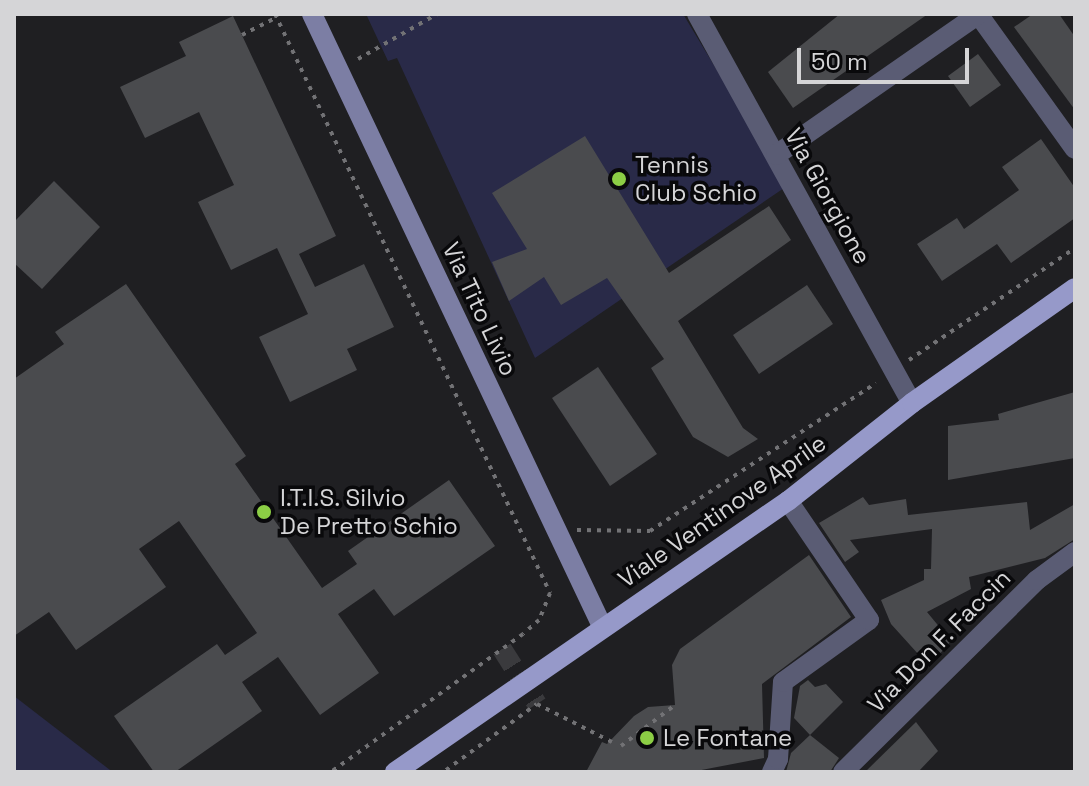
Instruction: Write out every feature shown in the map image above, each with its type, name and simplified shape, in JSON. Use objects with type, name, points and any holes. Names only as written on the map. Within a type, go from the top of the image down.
[{"type":"main road","name":"Viale Ventinove Aprile","points":[[395,772],[602,626],[788,501],[912,403],[1075,288]]},
{"type":"street","name":"Via Tito Livio","points":[[312,14],[602,626]]},
{"type":"street","name":"Via Giorgione","points":[[697,14],[912,403]]},
{"type":"street","points":[[776,155],[979,14],[1075,149]]},
{"type":"street","points":[[772,772],[778,759],[783,682],[869,620],[788,501]]},
{"type":"street","name":"Via Don F. Faccin","points":[[843,772],[1037,580],[1075,552]]},
{"type":"path","points":[[338,70],[437,14]]},
{"type":"path","points":[[242,35],[276,16],[550,593],[539,620],[523,634],[331,772]]},
{"type":"path","points":[[579,529],[650,531],[1075,248]]},
{"type":"path","points":[[446,770],[537,704],[612,742]]},
{"type":"path","points":[[621,746],[675,705]]},
{"type":"shaded area","name":"Tennis Club Schio","points":[[366,14],[683,14],[787,186],[535,358],[397,58],[388,61]]},
{"type":"shaded area","points":[[14,696],[110,770],[14,772]]},
{"type":"building","points":[[840,14],[928,14],[793,108],[768,72]]},
{"type":"building","points":[[1033,14],[1059,14],[1075,37],[1075,110],[1014,27]]},
{"type":"building","points":[[233,16],[336,236],[299,254],[315,287],[364,264],[394,327],[347,349],[357,370],[290,402],[259,337],[308,314],[277,248],[231,270],[198,202],[234,185],[199,112],[145,138],[120,87],[186,56],[179,42]]},
{"type":"building","points":[[978,54],[1001,85],[970,107],[948,76]]},
{"type":"building","points":[[585,136],[669,273],[769,206],[791,240],[678,321],[743,428],[758,439],[728,457],[693,437],[651,368],[664,359],[607,278],[561,305],[544,277],[509,301],[492,262],[527,249],[492,193]]},
{"type":"building","points":[[1041,139],[1075,188],[1075,218],[1011,263],[997,244],[942,281],[917,244],[957,218],[964,229],[1019,190],[1002,167]]},
{"type":"building","points":[[54,181],[100,227],[42,289],[14,263],[14,222]]},
{"type":"building","points":[[126,284],[246,456],[235,464],[322,588],[357,564],[348,551],[449,480],[495,546],[394,616],[374,589],[338,614],[379,673],[320,715],[278,657],[242,682],[262,711],[175,772],[154,772],[114,716],[217,644],[225,655],[257,633],[179,521],[139,549],[166,587],[76,650],[49,612],[14,636],[14,379],[64,344],[55,332]]},
{"type":"building","points":[[807,285],[833,324],[759,374],[733,335]]},
{"type":"building","points":[[598,367],[657,454],[610,486],[552,398]]},
{"type":"building","points":[[1075,392],[1075,458],[948,480],[948,426],[999,420],[998,414]]},
{"type":"building","points":[[863,497],[869,505],[906,499],[908,515],[1027,502],[1030,530],[1075,504],[1075,539],[1045,558],[969,577],[971,589],[927,612],[951,641],[929,666],[891,624],[881,600],[924,580],[924,569],[931,569],[932,529],[850,540],[859,552],[845,562],[819,523]]},
{"type":"building","points":[[809,555],[851,617],[762,684],[764,758],[691,772],[586,772],[602,742],[607,744],[634,716],[648,707],[675,705],[672,665],[680,649]]},
{"type":"building","points":[[808,680],[815,687],[826,684],[843,702],[810,735],[794,718],[800,686]]},
{"type":"building","points":[[916,722],[938,751],[918,772],[865,772]]},
{"type":"building","points":[[810,735],[839,758],[830,772],[786,772],[791,753]]},
{"type":"tunnel","points":[[502,649],[537,704]]},
{"type":"place","name":"Tennis Club Schio","points":[[619,179]]},
{"type":"place","name":"I.T.I.S. Silvio De Pretto Schio","points":[[264,512]]},
{"type":"place","name":"Le Fontane","points":[[647,738]]}]
